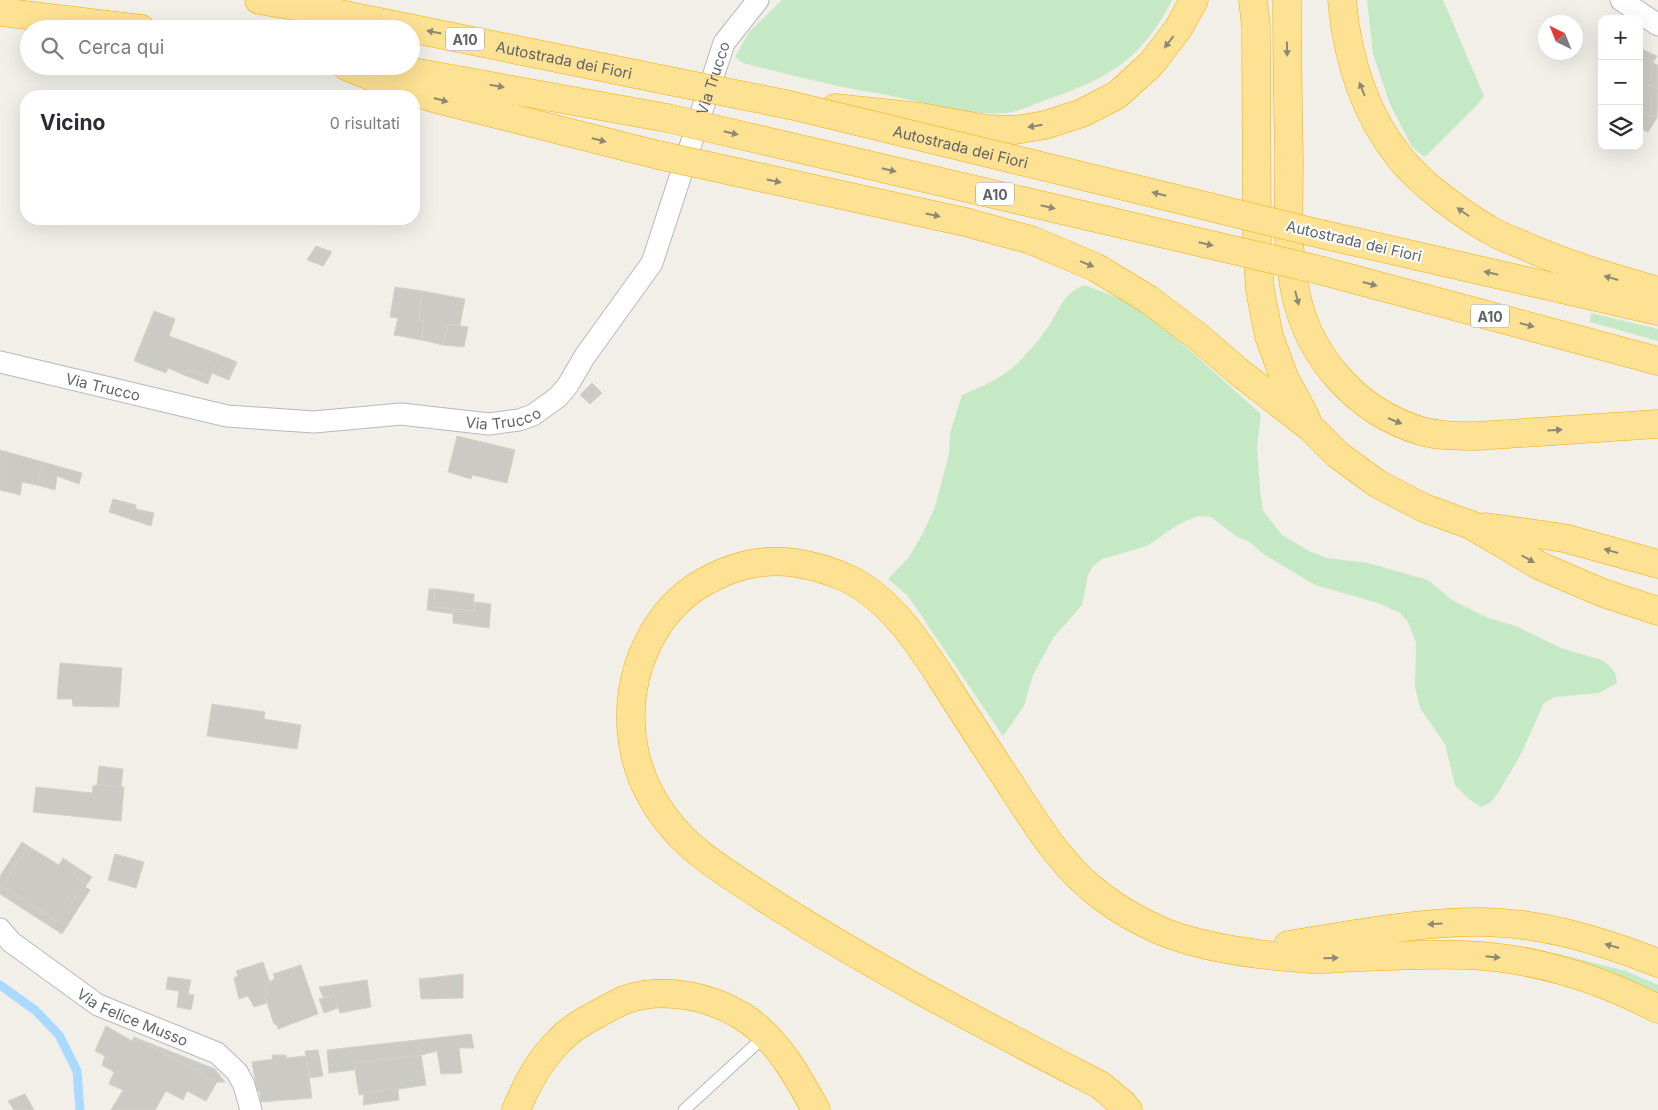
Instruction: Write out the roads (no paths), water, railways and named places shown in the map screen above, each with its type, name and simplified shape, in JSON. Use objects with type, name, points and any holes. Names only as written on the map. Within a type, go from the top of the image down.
[{"type":"highway","name":"Autostrada dei Fiori","points":[[259,0],[369,20]]},
{"type":"highway","points":[[790,105],[867,110],[986,128],[1015,130],[1045,125],[1082,113],[1117,94],[1151,64],[1178,29],[1194,0]]},
{"type":"highway","points":[[1253,0],[1256,26],[1257,248],[1260,290],[1269,336],[1284,377],[1311,428]]},
{"type":"highway","points":[[1287,0],[1291,258],[1296,295],[1304,324],[1317,349],[1336,377],[1358,398],[1386,417],[1421,431],[1448,436],[1477,436],[1658,424]]},
{"type":"highway","points":[[1342,0],[1352,62],[1370,112],[1400,158],[1437,194],[1488,230],[1540,253],[1590,272],[1658,291]]},
{"type":"highway","points":[[0,12],[66,20]]},
{"type":"highway","name":"Autostrada dei Fiori","points":[[420,30],[790,105],[1325,235],[1658,311]]},
{"type":"highway","name":"A10","points":[[420,73],[667,118],[1323,271],[1658,361]]},
{"type":"highway","points":[[368,75],[408,90]]},
{"type":"highway","points":[[420,94],[658,156],[965,222],[1030,240],[1095,267],[1148,298],[1311,428],[1338,455],[1378,484],[1424,508],[1471,525],[1540,566],[1603,593],[1658,611]]},
{"type":"highway","points":[[1471,525],[1564,538],[1658,564]]},
{"type":"highway","points":[[1128,1110],[1100,1085],[946,1005],[803,922],[715,865],[690,846],[667,822],[639,772],[631,742],[630,712],[644,649],[671,608],[714,577],[742,566],[765,562],[792,562],[826,570],[854,582],[895,615],[921,647],[1036,826],[1064,861],[1098,894],[1133,917],[1161,931],[1206,944],[1248,952],[1312,959],[1467,955],[1512,959],[1560,970],[1633,996],[1658,1009]]},
{"type":"highway","points":[[1248,952],[1423,924],[1475,922],[1527,926],[1576,936],[1624,950],[1658,963]]},
{"type":"highway","points":[[516,1110],[525,1088],[537,1067],[560,1039],[582,1023],[626,1000],[652,995],[679,994],[725,1008],[745,1018],[766,1035],[797,1077],[816,1110]]},
{"type":"street","name":"Via Trucco","points":[[0,362],[227,416],[314,422],[401,414],[489,424],[519,420],[533,415],[552,402],[568,386],[585,356],[652,263],[724,43],[758,0]]},
{"type":"street","points":[[1621,0],[1658,25]]},
{"type":"street","name":"Via Felice Musso","points":[[0,929],[11,942],[98,1005],[217,1052],[237,1072],[244,1084],[251,1110]]},
{"type":"lane","points":[[684,1110],[766,1035]]},
{"type":"waterway","points":[[0,985],[36,1011],[59,1035],[77,1071],[80,1110]]}]
